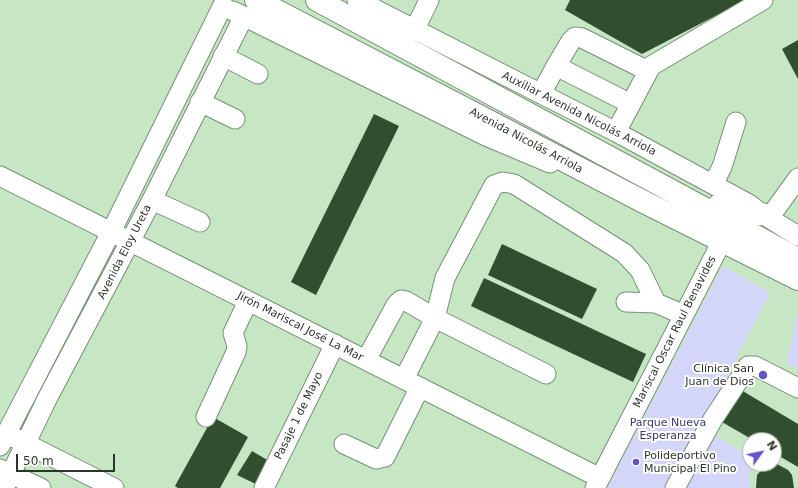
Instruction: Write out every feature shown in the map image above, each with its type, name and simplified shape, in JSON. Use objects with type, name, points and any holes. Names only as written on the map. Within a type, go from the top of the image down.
[{"type":"main road","points":[[317,0],[416,55],[798,259]]},
{"type":"main road","points":[[364,4],[416,55]]},
{"type":"main road","name":"Avenida Nicolás Arriola","points":[[250,8],[798,279]]},
{"type":"main road","points":[[549,126],[593,137],[732,211],[746,215],[768,218]]},
{"type":"street","points":[[414,31],[429,0]]},
{"type":"street","points":[[616,132],[651,66],[763,0]]},
{"type":"street","points":[[218,3],[250,8]]},
{"type":"street","name":"Avenida Eloy Ureta","points":[[2,437],[83,286],[146,162],[196,59],[218,3]]},
{"type":"street","name":"Auxiliar Avenida Nicolás Arriola","points":[[364,4],[414,31],[616,132],[749,204],[768,218],[798,236]]},
{"type":"street","name":"Avenida Eloy Ureta","points":[[5,478],[26,444],[47,399],[152,200],[200,102],[250,8]]},
{"type":"street","points":[[541,94],[556,66],[575,37],[582,38],[648,71]]},
{"type":"street","points":[[196,59],[220,63],[258,74]]},
{"type":"street","points":[[556,66],[631,104]]},
{"type":"street","points":[[200,102],[235,119]]},
{"type":"street","points":[[713,184],[722,167],[736,122]]},
{"type":"street","points":[[146,162],[166,171]]},
{"type":"street","name":"Jirón Mariscal José La Mar","points":[[0,176],[412,383],[597,483]]},
{"type":"street","points":[[768,218],[798,178]]},
{"type":"street","points":[[344,444],[376,459],[385,457],[435,318],[445,278],[494,185],[503,182],[514,184],[624,253],[640,270],[656,303]]},
{"type":"street","points":[[152,200],[200,222]]},
{"type":"street","points":[[768,218],[798,221]]},
{"type":"street","name":"Mariscal Oscar Raul Benavides","points":[[597,483],[722,241]]},
{"type":"street","points":[[83,286],[102,296]]},
{"type":"street","points":[[366,360],[396,305],[401,300],[406,301],[435,318],[546,374]]},
{"type":"street","points":[[206,417],[236,352],[237,346],[234,333],[248,301]]},
{"type":"street","points":[[626,302],[656,303],[684,315]]},
{"type":"street","name":"Pasaje 1 de Mayo","points":[[264,488],[335,344]]},
{"type":"street","points":[[676,488],[713,420],[748,366],[755,366],[798,388]]},
{"type":"street","points":[[29,389],[47,399]]},
{"type":"street","points":[[2,437],[26,444],[86,482],[114,488]]},
{"type":"street","points":[[5,478],[41,488]]},
{"type":"shaded area","points":[[0,0],[798,0],[798,488],[0,488]]},
{"type":"green space","name":"Parque Nueva Esperanza","points":[[723,266],[770,293],[669,488],[607,488]]},
{"type":"green space","points":[[798,314],[798,370],[787,363]]},
{"type":"green space","points":[[712,434],[742,452],[742,472],[751,472],[749,476],[750,488],[683,488]]},
{"type":"building","points":[[570,0],[746,0],[642,54],[565,10]]},
{"type":"building","points":[[798,40],[798,79],[782,49]]},
{"type":"building","points":[[374,114],[399,126],[316,295],[291,282]]},
{"type":"building","points":[[502,244],[597,289],[582,319],[488,275]]},
{"type":"building","points":[[484,278],[646,354],[633,382],[471,306]]},
{"type":"building","points":[[741,390],[798,424],[798,467],[782,458],[782,432],[742,432],[742,434],[722,422]]},
{"type":"building","points":[[213,417],[248,437],[220,488],[178,488],[175,486]]},
{"type":"building","points":[[252,451],[274,464],[260,486],[237,475]]},
{"type":"building","points":[[782,467],[788,470],[792,475],[794,488],[756,488],[757,475],[760,472],[782,472]]},
{"type":"place","name":"Clínica San Juan de Dios","points":[[763,375]]},
{"type":"place","name":"Polideportivo Municipal El Pino","points":[[636,462]]}]
